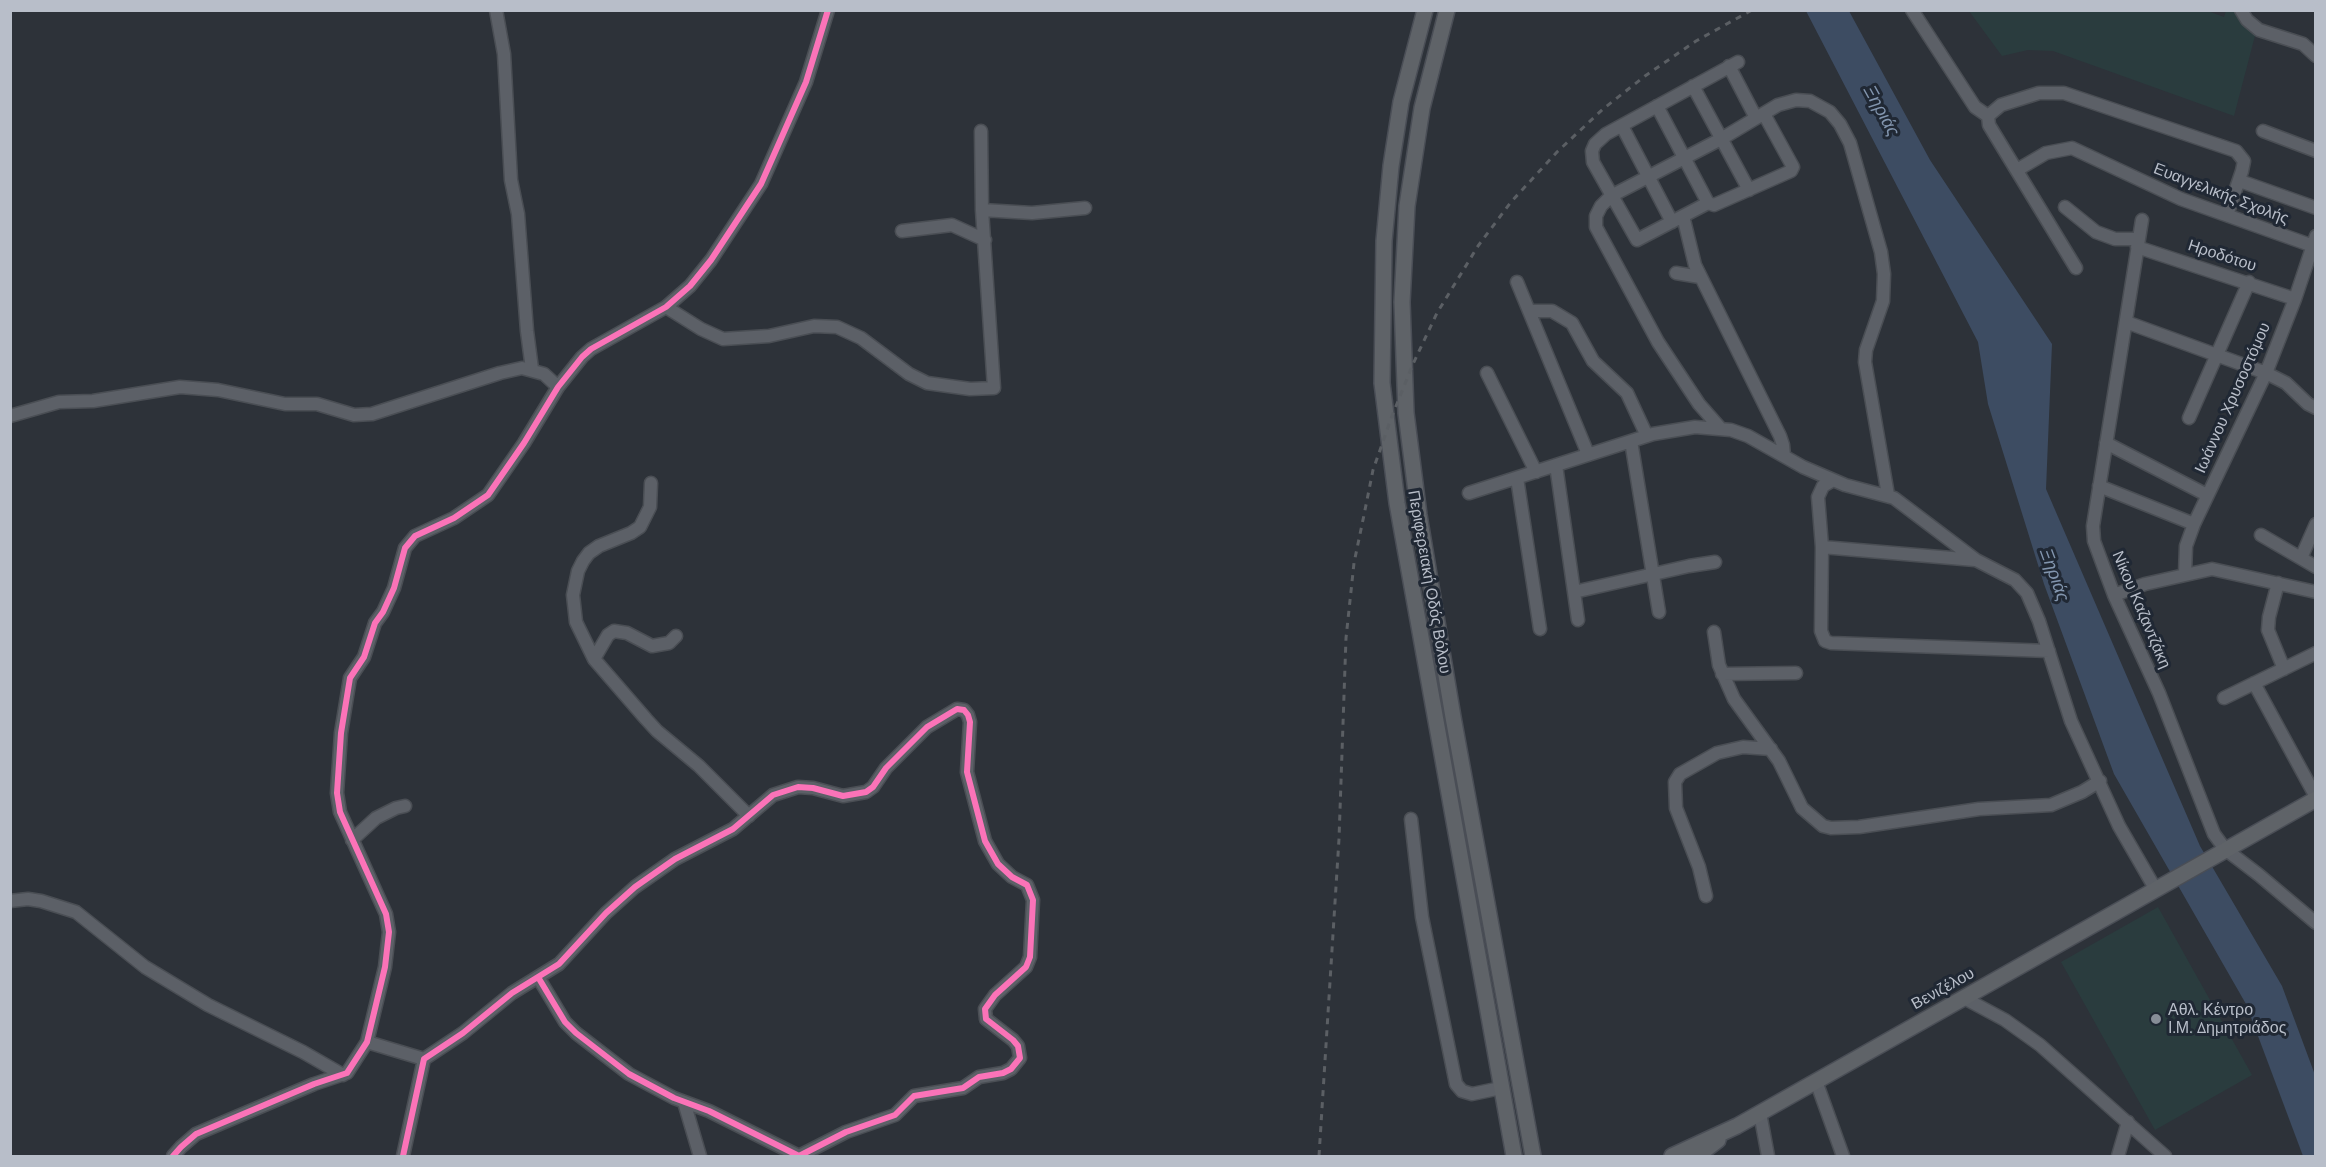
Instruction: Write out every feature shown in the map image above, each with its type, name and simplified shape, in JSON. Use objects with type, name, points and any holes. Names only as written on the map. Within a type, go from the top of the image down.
[{"type":"main road","name":"Περιφερειακή Οδός Βόλου","points":[[1425,10],[1401,102],[1390,166],[1384,242],[1382,382],[1397,503],[1514,1156]]},
{"type":"main road","name":"Περιφερειακή Οδός Βόλου","points":[[1447,10],[1422,108],[1407,206],[1402,302],[1406,413],[1421,525],[1453,717],[1533,1156]]},
{"type":"main road","points":[[2222,851],[2316,798]]},
{"type":"main road","name":"Βενιζέλου","points":[[1672,1156],[1737,1126],[2222,851]]},
{"type":"main road","name":"Βενιζέλου","points":[[1697,1156],[1737,1126]]},
{"type":"street","points":[[496,10],[504,54],[511,180],[518,214],[532,369]]},
{"type":"street","points":[[173,1156],[196,1134],[314,1084],[343,1076],[352,1068],[367,1042],[385,967],[389,932],[386,914],[352,840],[338,803],[341,734],[347,689],[355,668],[369,646],[375,623],[384,612],[394,588],[405,548],[415,536],[454,518],[488,495],[524,443],[558,387],[591,349],[666,307],[690,286],[711,260],[761,184],[806,82],[828,10]]},
{"type":"street","points":[[1912,10],[1975,106],[1988,116],[1989,125],[2076,268]]},
{"type":"street","points":[[2241,10],[2247,20],[2259,30],[2303,44],[2316,56]]},
{"type":"street","points":[[1657,106],[1708,203],[1714,205],[1791,171],[1793,167],[1760,116],[1733,64],[1657,106],[1598,140],[1592,151],[1593,162],[1637,240],[1708,203]]},
{"type":"street","points":[[1693,86],[1749,190]]},
{"type":"street","points":[[1988,116],[2001,105],[2033,94],[2064,93],[2236,151],[2244,161],[2240,181],[2227,215]]},
{"type":"street","points":[[1721,429],[1700,404],[1658,342],[1594,220],[1598,211],[1611,196],[1721,139],[1786,102],[1810,101],[1830,112],[1840,124],[1850,143],[1883,262],[1883,301],[1866,350],[1865,362],[1888,495]]},
{"type":"street","points":[[1622,126],[1648,177],[1678,219],[1700,277],[1780,436],[1784,456]]},
{"type":"street","points":[[666,307],[701,329],[723,339],[769,336],[814,326],[837,327],[861,338],[909,374],[927,383],[970,389],[994,388],[982,210],[981,130]]},
{"type":"street","points":[[2263,130],[2316,151]]},
{"type":"street","name":"Ευαγγελικής Σχολής","points":[[2017,170],[2046,153],[2072,148],[2181,199],[2314,243]]},
{"type":"street","points":[[2240,181],[2316,208]]},
{"type":"street","name":"Ηροδότου","points":[[2065,207],[2096,232],[2115,239],[2138,243],[2295,298]]},
{"type":"street","points":[[982,210],[1032,213],[1085,208]]},
{"type":"street","name":"Νίκου Καζαντζάκη","points":[[2142,220],[2093,532],[2114,595],[2159,693],[2222,851],[2259,874],[2316,923]]},
{"type":"street","points":[[902,231],[952,225],[985,240]]},
{"type":"street","name":"Ιωάννου Χρυσοστόμου","points":[[2185,574],[2186,546],[2194,524],[2266,373],[2314,243]]},
{"type":"street","points":[[1676,273],[1700,277]]},
{"type":"street","points":[[1517,282],[1588,454]]},
{"type":"street","points":[[2189,418],[2249,282]]},
{"type":"street","points":[[1529,311],[1552,311],[1572,323],[1593,361],[1627,393],[1647,436]]},
{"type":"street","points":[[2126,322],[2266,373],[2286,383],[2305,402],[2316,408]]},
{"type":"street","points":[[10,416],[59,402],[93,401],[180,387],[218,390],[285,404],[317,404],[354,415],[362,415],[391,410],[500,373],[522,368],[544,374],[558,387]]},
{"type":"street","points":[[1487,374],[1536,472]]},
{"type":"street","points":[[1469,494],[1647,436],[1674,429],[1695,427],[1721,429],[1748,436],[1803,467],[1833,480],[1888,495],[1976,560],[2015,580],[2023,588],[2034,608],[2071,721],[2129,847],[2162,887]]},
{"type":"street","points":[[1631,441],[1659,612]]},
{"type":"street","points":[[2106,443],[2207,495]]},
{"type":"street","points":[[1556,465],[1578,620]]},
{"type":"street","points":[[1517,478],[1540,628]]},
{"type":"street","points":[[1833,480],[1823,486],[1819,494],[1822,547],[1821,631],[1825,641],[2049,651]]},
{"type":"street","points":[[651,483],[648,513],[640,527],[589,553],[578,571],[573,595],[576,622],[594,659],[657,731],[699,766],[749,816]]},
{"type":"street","points":[[2099,486],[2194,524]]},
{"type":"street","points":[[2301,558],[2316,524]]},
{"type":"street","points":[[2261,535],[2316,567]]},
{"type":"street","points":[[1822,547],[1976,560]]},
{"type":"street","points":[[1574,592],[1653,573],[1715,562]]},
{"type":"street","points":[[2114,595],[2136,586],[2185,574],[2219,569],[2316,592]]},
{"type":"street","points":[[2278,583],[2268,630],[2284,669]]},
{"type":"street","points":[[594,659],[608,635],[614,631],[627,633],[652,646],[669,643],[676,636]]},
{"type":"street","points":[[1714,632],[1722,674],[1739,708],[1779,761],[1802,808],[1818,822],[1831,828],[1878,824],[1979,808],[2051,805],[2082,792],[2100,781]]},
{"type":"street","points":[[2224,698],[2316,653]]},
{"type":"street","points":[[1722,674],[1796,673]]},
{"type":"street","points":[[2254,683],[2316,798]]},
{"type":"street","points":[[403,1156],[424,1059],[463,1033],[512,993],[559,964],[606,913],[635,887],[663,866],[733,828],[773,795],[798,787],[813,788],[843,796],[866,792],[873,787],[886,768],[927,727],[957,709],[964,710],[970,722],[967,771],[985,841],[998,864],[1012,877],[1027,885],[1033,900],[1030,957],[1026,967],[988,1002],[985,1013],[991,1024],[1018,1046],[1020,1058],[1007,1072],[979,1077],[963,1088],[914,1096],[896,1115],[838,1136],[799,1156],[723,1117],[684,1102],[629,1074],[565,1022],[538,977]]},
{"type":"street","points":[[1706,896],[1699,867],[1676,808],[1675,782],[1680,774],[1717,753],[1743,747],[1771,749]]},
{"type":"street","points":[[352,840],[376,818],[405,806]]},
{"type":"street","points":[[1411,819],[1422,917],[1456,1084],[1462,1091],[1472,1094],[1501,1088]]},
{"type":"street","points":[[10,901],[28,899],[41,901],[76,912],[145,967],[208,1005],[303,1052],[343,1076]]},
{"type":"street","points":[[1964,998],[2027,1035],[2165,1156]]},
{"type":"street","points":[[367,1042],[424,1059]]},
{"type":"street","points":[[1816,1081],[1843,1156]]},
{"type":"street","points":[[684,1102],[700,1156]]},
{"type":"street","points":[[1760,1113],[1768,1156]]},
{"type":"street","points":[[2118,1156],[2128,1122]]},
{"type":"shaded area","points":[[2205,10],[2224,17],[2226,11],[2235,11],[2256,32],[2234,116],[2053,51],[2028,50],[2002,56],[1969,11]]},
{"type":"shaded area","name":"Αθλ. Κέντρο Ι.Μ. Δημητριάδος","points":[[2158,907],[2252,1075],[2155,1130],[2061,962]]},
{"type":"water","name":"Ξηριάς","points":[[1806,11],[1849,11],[1930,160],[2052,344],[2046,489],[2200,846],[2282,986],[2315,1075],[2315,1156],[2303,1156],[2246,1004],[2114,774],[2044,584],[1988,404],[1978,342]]},
{"type":"railway","points":[[1319,1156],[1339,839],[1346,638],[1354,563],[1373,470],[1392,416],[1437,313],[1478,246],[1511,202],[1557,152],[1603,109],[1645,76],[1696,41],[1752,10]]},
{"type":"cycle path","points":[[173,1156],[196,1134],[314,1084],[347,1073],[367,1042],[385,967],[389,932],[386,914],[340,812],[337,793],[341,733],[350,678],[364,657],[375,623],[394,588],[405,548],[415,536],[454,518],[488,495],[524,443],[558,387],[582,357],[591,349],[666,307],[690,286],[711,260],[761,184],[806,82],[828,10]]},
{"type":"cycle path","points":[[403,1156],[424,1059],[463,1033],[512,993],[559,964],[606,913],[635,887],[675,859],[733,829],[773,795],[798,787],[813,788],[843,796],[866,792],[873,787],[886,768],[927,727],[957,709],[964,710],[968,715],[970,722],[967,772],[985,841],[998,864],[1012,877],[1027,885],[1033,900],[1030,957],[1026,967],[995,995],[985,1009],[986,1019],[1018,1046],[1020,1058],[1011,1069],[1003,1073],[979,1077],[963,1088],[914,1096],[895,1115],[846,1132],[799,1156],[709,1111],[674,1098],[629,1074],[565,1022],[538,977]]},
{"type":"place","name":"Αθλ. Κέντρο Ι.Μ. Δημητριάδος","points":[[2156,1019]]}]
